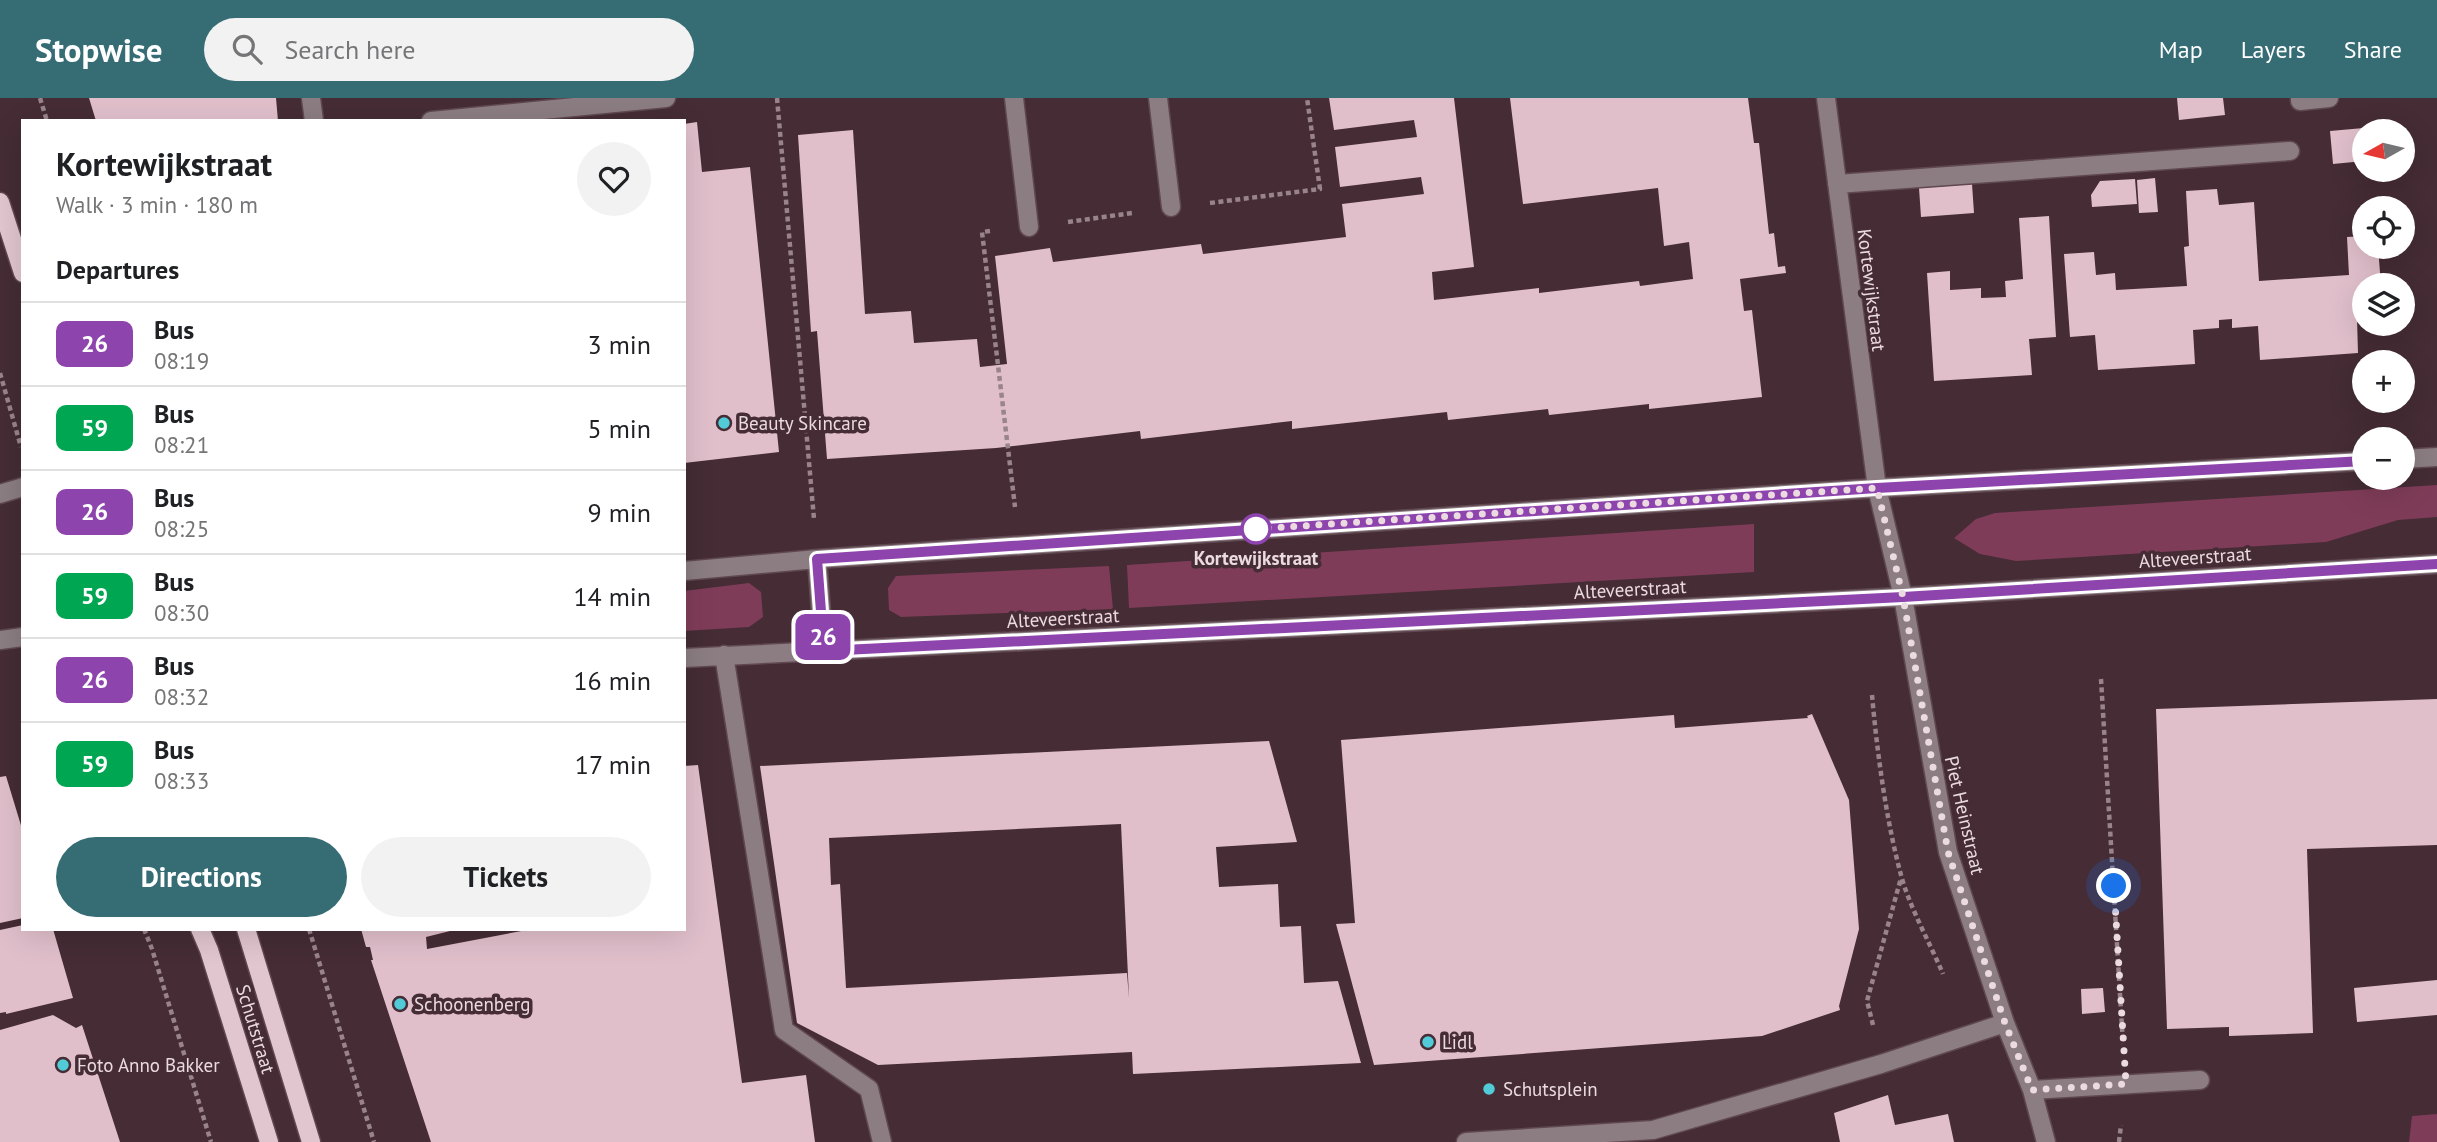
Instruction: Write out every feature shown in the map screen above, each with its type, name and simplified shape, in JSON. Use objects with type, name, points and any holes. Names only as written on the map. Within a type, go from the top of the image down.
[{"type":"main road","points":[[0,202],[21,267]]},
{"type":"main road","name":"Schutstraat","points":[[201,931],[269,1142]]},
{"type":"main road","name":"Schutstraat","points":[[247,931],[311,1142]]},
{"type":"street","points":[[311,98],[314,119]]},
{"type":"street","points":[[451,119],[666,98]]},
{"type":"street","points":[[1014,98],[1029,228]]},
{"type":"street","points":[[1158,98],[1171,208]]},
{"type":"street","name":"Kortewijkstraat","points":[[1826,98],[1877,488]]},
{"type":"street","points":[[2300,98],[2300,101],[2329,98]]},
{"type":"street","points":[[1837,184],[2290,151]]},
{"type":"street","points":[[2415,458],[2437,457]]},
{"type":"street","points":[[686,571],[817,559],[1877,488],[2352,462]]},
{"type":"street","points":[[0,494],[21,488]]},
{"type":"street","name":"Piet Heinstraat","points":[[1877,488],[1903,597],[1948,852],[2005,1023],[2032,1090],[2046,1142]]},
{"type":"street","points":[[817,559],[824,651]]},
{"type":"street","name":"Alteveerstraat","points":[[686,658],[1903,597],[2437,564]]},
{"type":"street","points":[[724,655],[784,1030],[869,1089],[882,1142]]},
{"type":"street","points":[[1466,1142],[1656,1136],[2005,1023]]},
{"type":"street","points":[[2032,1090],[2200,1080]]},
{"type":"path","points":[[40,98],[46,119]]},
{"type":"path","points":[[777,98],[817,559]]},
{"type":"path","points":[[1020,545],[982,232],[1029,228]]},
{"type":"path","points":[[0,373],[21,447]]},
{"type":"path","points":[[2101,679],[2126,1084],[2119,1142]]},
{"type":"path","points":[[1881,1064],[1867,1001],[1901,877]]},
{"type":"path","points":[[145,931],[211,1142]]},
{"type":"path","points":[[310,931],[374,1142]]},
{"type":"shaded area","points":[[2437,485],[2437,517],[2398,520],[2326,542],[2016,561],[1980,554],[1954,538],[1976,519],[1995,513],[2358,490],[2415,490],[2415,486]]},
{"type":"shaded area","points":[[1754,524],[1754,572],[1129,608],[1127,565]]},
{"type":"shaded area","points":[[1109,566],[1113,609],[901,617],[889,610],[888,588],[896,576]]},
{"type":"shaded area","points":[[749,583],[761,592],[763,617],[749,627],[686,631],[686,591]]},
{"type":"shaded area","points":[[2437,1114],[2437,1142],[2409,1142],[2412,1116]]},
{"type":"building","points":[[89,98],[276,98],[278,119],[95,119]]},
{"type":"building","points":[[1329,98],[1454,98],[1474,267],[1432,272],[1434,300],[1539,288],[1539,293],[1639,281],[1640,286],[1693,279],[1689,242],[1664,246],[1658,188],[1523,204],[1510,98],[1748,98],[1754,143],[1759,143],[1769,234],[1774,233],[1778,267],[1785,266],[1786,273],[1740,279],[1744,311],[1752,310],[1762,397],[1649,409],[1649,404],[1549,415],[1548,409],[1448,420],[1447,412],[1292,429],[1292,421],[1141,439],[1140,431],[996,448],[827,459],[817,331],[811,332],[798,135],[853,130],[865,314],[911,311],[914,343],[977,339],[980,367],[1007,364],[995,256],[1050,248],[1053,262],[1201,244],[1203,254],[1346,237],[1342,204],[1424,194],[1421,177],[1340,187],[1335,147],[1417,137],[1414,120],[1334,130]]},
{"type":"building","points":[[2177,98],[2223,98],[2225,115],[2179,120]]},
{"type":"building","points":[[697,122],[702,172],[750,167],[779,452],[686,463],[686,124]]},
{"type":"building","points":[[2352,129],[2352,162],[2333,164],[2330,131]]},
{"type":"building","points":[[2155,178],[2158,212],[2139,213],[2137,180]]},
{"type":"building","points":[[2135,179],[2137,204],[2092,207],[2091,195],[2100,181]]},
{"type":"building","points":[[1972,184],[1974,213],[1921,217],[1919,188]]},
{"type":"building","points":[[2217,189],[2219,205],[2254,202],[2259,281],[2349,275],[2347,237],[2352,237],[2352,259],[2379,259],[2380,273],[2352,273],[2352,336],[2358,336],[2358,350],[2352,350],[2352,353],[2260,360],[2258,326],[2232,328],[2232,319],[2219,320],[2219,328],[2193,330],[2195,364],[2098,370],[2095,335],[2070,337],[2064,254],[2094,252],[2096,275],[2115,273],[2116,290],[2187,286],[2184,247],[2189,246],[2186,191]]},
{"type":"building","points":[[2049,216],[2056,337],[2029,339],[2032,375],[1934,381],[1927,273],[1950,271],[1950,290],[1981,288],[1981,298],[2006,297],[2005,281],[2023,279],[2019,218]]},
{"type":"building","points":[[2437,699],[2437,845],[2307,849],[2313,1033],[2229,1036],[2229,1027],[2167,1029],[2156,709]]},
{"type":"building","points":[[1812,714],[1849,800],[1859,929],[1840,1010],[1762,1036],[1374,1065],[1336,924],[1355,923],[1341,740],[1674,715],[1675,728],[1808,718],[1807,716]]},
{"type":"building","points":[[1269,741],[1297,842],[1216,847],[1219,887],[1278,884],[1280,927],[1301,926],[1304,983],[1338,981],[1361,1063],[1133,1074],[1132,1052],[878,1065],[797,1023],[760,766]],"holes":[[[1121,824],[1129,998],[1127,973],[846,988],[840,884],[831,885],[829,838]]]},
{"type":"building","points":[[698,765],[742,1083],[806,1075],[815,1142],[431,1142],[371,960],[370,947],[366,947],[362,931],[450,931],[426,937],[427,949],[522,931],[686,931],[686,766]]},
{"type":"building","points":[[6,776],[21,825],[21,918],[0,923],[0,777]]},
{"type":"building","points":[[21,925],[21,931],[54,931],[73,998],[6,1014],[0,1013],[0,930]]},
{"type":"building","points":[[2437,980],[2437,1015],[2357,1022],[2354,988]]},
{"type":"building","points":[[2103,988],[2105,1012],[2082,1014],[2081,989]]},
{"type":"building","points":[[53,1015],[76,1028],[82,1025],[120,1142],[0,1142],[0,1030]]},
{"type":"building","points":[[1888,1095],[1895,1125],[1948,1114],[1954,1142],[1840,1142],[1834,1113]]},
{"type":"bus line","name":"26","points":[[2352,462],[1877,488],[817,559],[824,651],[1903,597],[2437,564]]},
{"type":"place","name":"Beauty Skincare","points":[[724,423]]},
{"type":"place","name":"Kortewijkstraat","points":[[1256,529]]},
{"type":"place","name":"Schoonenberg","points":[[400,1004]]},
{"type":"place","name":"Lidl","points":[[1428,1042]]},
{"type":"place","name":"Foto Anno Bakker","points":[[63,1065]]},
{"type":"place","name":"Schutsplein","points":[[1489,1089]]},
{"type":"route","points":[[1256,529],[1877,488],[1903,597],[1948,852],[2005,1023],[2032,1090],[2126,1084],[2114,886]]}]
